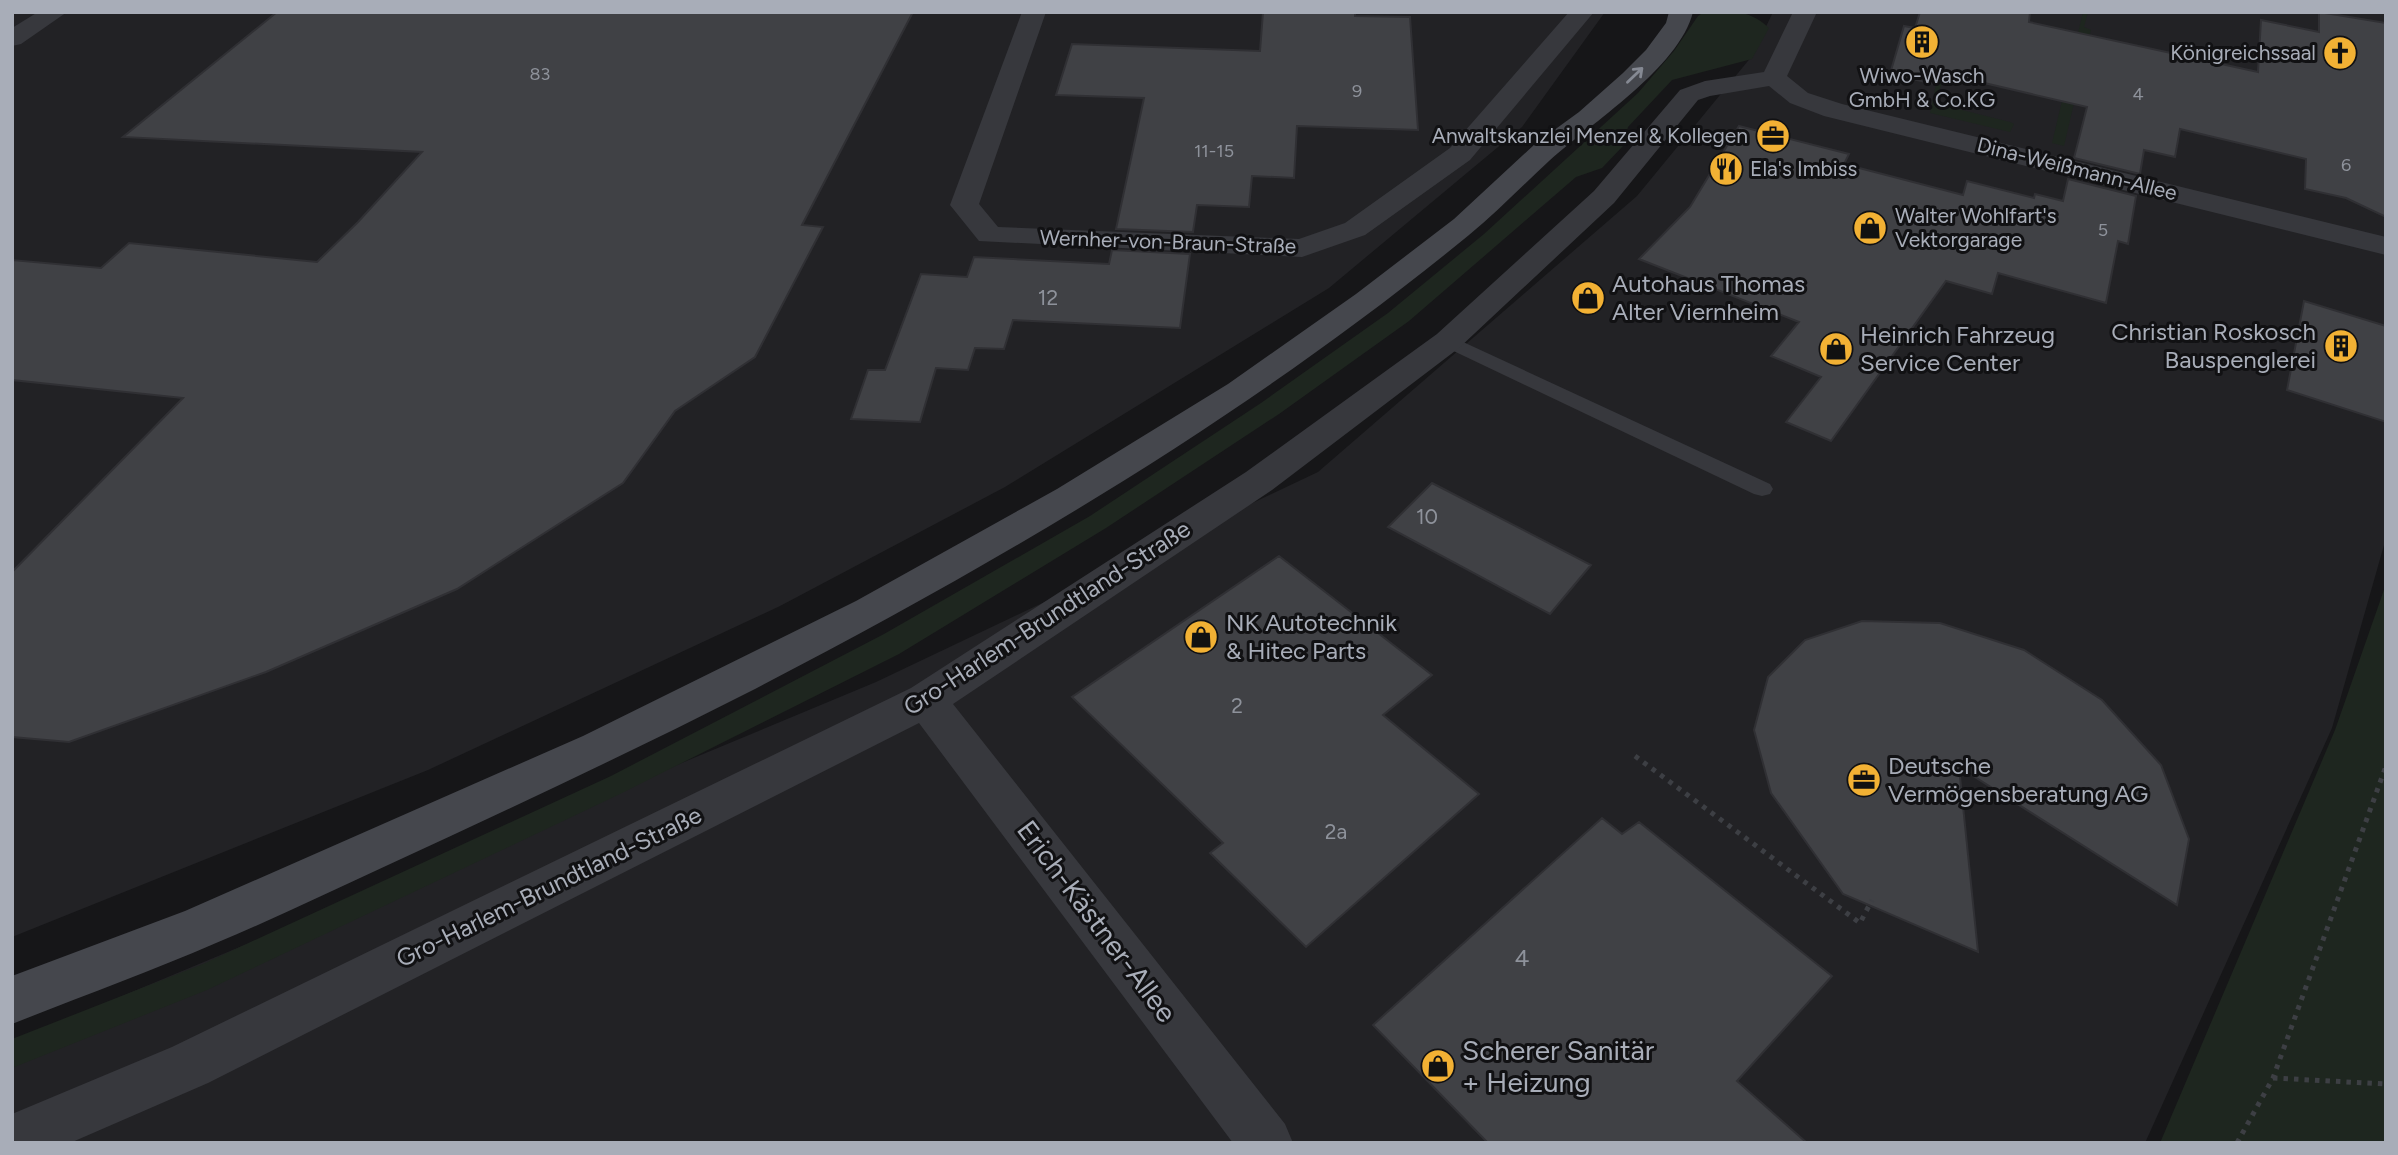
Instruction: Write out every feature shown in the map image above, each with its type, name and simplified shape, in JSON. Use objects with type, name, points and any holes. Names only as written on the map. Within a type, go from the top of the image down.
[{"type":"main road","points":[[1545,150],[1588,118],[1655,55],[1678,23],[1681,12]]},
{"type":"main road","points":[[12,1000],[201,928],[598,749],[870,612],[1070,498],[1240,392],[1464,225],[1545,150],[1586,103],[1625,51]]},
{"type":"street","points":[[12,38],[55,12]]},
{"type":"street","name":"Wernher-von-Braun-Straße","points":[[1034,12],[964,205],[989,235],[1302,248],[1355,229],[1460,155],[1582,12]]},
{"type":"street","points":[[1774,78],[1805,12]]},
{"type":"street","name":"Dina-Weißmann-Allee","points":[[1774,78],[1799,97],[1832,110],[2386,246]]},
{"type":"street","name":"Gro-Harlem-Brundtland-Straße","points":[[12,1141],[190,1065],[926,700],[1259,481],[1448,341],[1604,197],[1689,95],[1705,89],[1774,78]]},
{"type":"street","name":"Erich-Kästner-Allee","points":[[926,700],[1266,1143]]},
{"type":"lane","points":[[1448,341],[1762,489]]},
{"type":"path","points":[[1635,756],[1860,923],[1872,900]]},
{"type":"path","points":[[2237,1143],[2273,1078],[2386,765]]},
{"type":"path","points":[[2273,1078],[2386,1084]]},
{"type":"shaded area","points":[[12,12],[1605,12],[1522,127],[1329,288],[1005,487],[780,606],[428,770],[12,937]]},
{"type":"shaded area","points":[[1704,12],[1746,14],[1769,28],[1752,59],[1672,80],[1628,127],[1623,146],[1602,168],[1576,177],[1409,321],[1279,414],[1106,528],[899,654],[620,794],[207,990],[12,1068],[12,1039],[203,964],[611,776],[884,634],[1090,516],[1261,403],[1388,313],[1484,234],[1638,93],[1674,51],[1698,16]]},
{"type":"shaded area","points":[[1773,12],[2386,12],[2386,538],[2332,728],[2145,1143],[12,1143],[12,1042],[876,682],[1318,472],[1637,196],[1752,56]]},
{"type":"shaded area","points":[[2083,12],[2088,12],[2084,27],[2091,30],[2064,146],[2052,143]]},
{"type":"shaded area","points":[[1947,31],[1959,42],[1934,103],[2010,122],[2014,124],[2010,132],[1930,113]]},
{"type":"shaded area","points":[[2386,584],[2386,1143],[2160,1143],[2335,730]]},
{"type":"building","points":[[277,12],[913,12],[802,225],[823,227],[755,357],[675,411],[623,483],[457,589],[266,672],[69,742],[12,737],[12,572],[183,398],[12,380],[12,260],[101,268],[129,243],[317,262],[422,152],[123,137]]},
{"type":"building","points":[[1263,12],[1355,12],[1355,16],[1410,17],[1418,130],[1297,126],[1294,178],[1252,176],[1249,207],[1197,205],[1193,232],[1116,229],[1144,98],[1056,95],[1072,44],[1260,51]]},
{"type":"building","points":[[1920,12],[2030,12],[2029,22],[2258,72],[2261,20],[2319,32],[2319,12],[2386,23],[2386,217],[2346,198],[2305,189],[2306,159],[2180,129],[2175,157],[2144,150],[2140,174],[2074,158],[2087,107],[1937,72],[1935,84],[1890,74],[1904,26],[1915,28]]},
{"type":"building","points":[[1739,126],[1849,154],[1844,164],[1963,195],[1967,181],[2034,198],[2035,194],[2063,201],[2068,179],[2136,196],[2128,244],[2118,241],[2106,303],[1998,273],[1992,294],[1946,281],[1831,441],[1786,422],[1821,377],[1771,356],[1799,322],[1639,259],[1690,207]]},
{"type":"building","points":[[1112,250],[1190,254],[1180,328],[1013,320],[1004,349],[975,348],[968,370],[936,368],[920,422],[851,419],[868,370],[885,370],[921,274],[967,277],[974,257],[1109,264]]},
{"type":"building","name":"Christian Roskosch Bauspenglerei","points":[[2304,301],[2386,326],[2386,422],[2287,390]]},
{"type":"building","points":[[1432,483],[1591,565],[1550,614],[1388,527]]},
{"type":"building","points":[[1279,556],[1432,675],[1383,715],[1479,794],[1306,947],[1210,853],[1223,843],[1072,697]]},
{"type":"building","name":"Deutsche Vermögensberatung AG","points":[[1862,621],[1940,623],[2024,650],[2102,700],[2161,765],[2189,839],[2177,905],[1959,767],[1978,952],[1843,894],[1771,793],[1754,730],[1768,677],[1805,640]]},
{"type":"building","points":[[1602,818],[1622,834],[1639,822],[1832,976],[1737,1081],[1807,1143],[1488,1143],[1373,1025]]},
{"type":"place","name":"Wiwo-Wasch GmbH & Co.KG","points":[[1922,42]]},
{"type":"place","name":"Königreichssaal","points":[[2340,53]]},
{"type":"place","name":"Anwaltskanzlei Menzel & Kollegen","points":[[1773,136]]},
{"type":"place","name":"Ela's Imbiss","points":[[1726,169]]},
{"type":"place","name":"Walter Wohlfart's Vektorgarage","points":[[1870,228]]},
{"type":"place","name":"Autohaus Thomas Alter Viernheim","points":[[1588,298]]},
{"type":"place","name":"Christian Roskosch Bauspenglerei","points":[[2341,346]]},
{"type":"place","name":"Heinrich Fahrzeug Service Center","points":[[1836,349]]},
{"type":"place","name":"NK Autotechnik & Hitec Parts","points":[[1201,637]]},
{"type":"place","name":"Deutsche Vermögensberatung AG","points":[[1864,780]]},
{"type":"place","name":"Scherer Sanitär + Heizung","points":[[1438,1066]]}]
